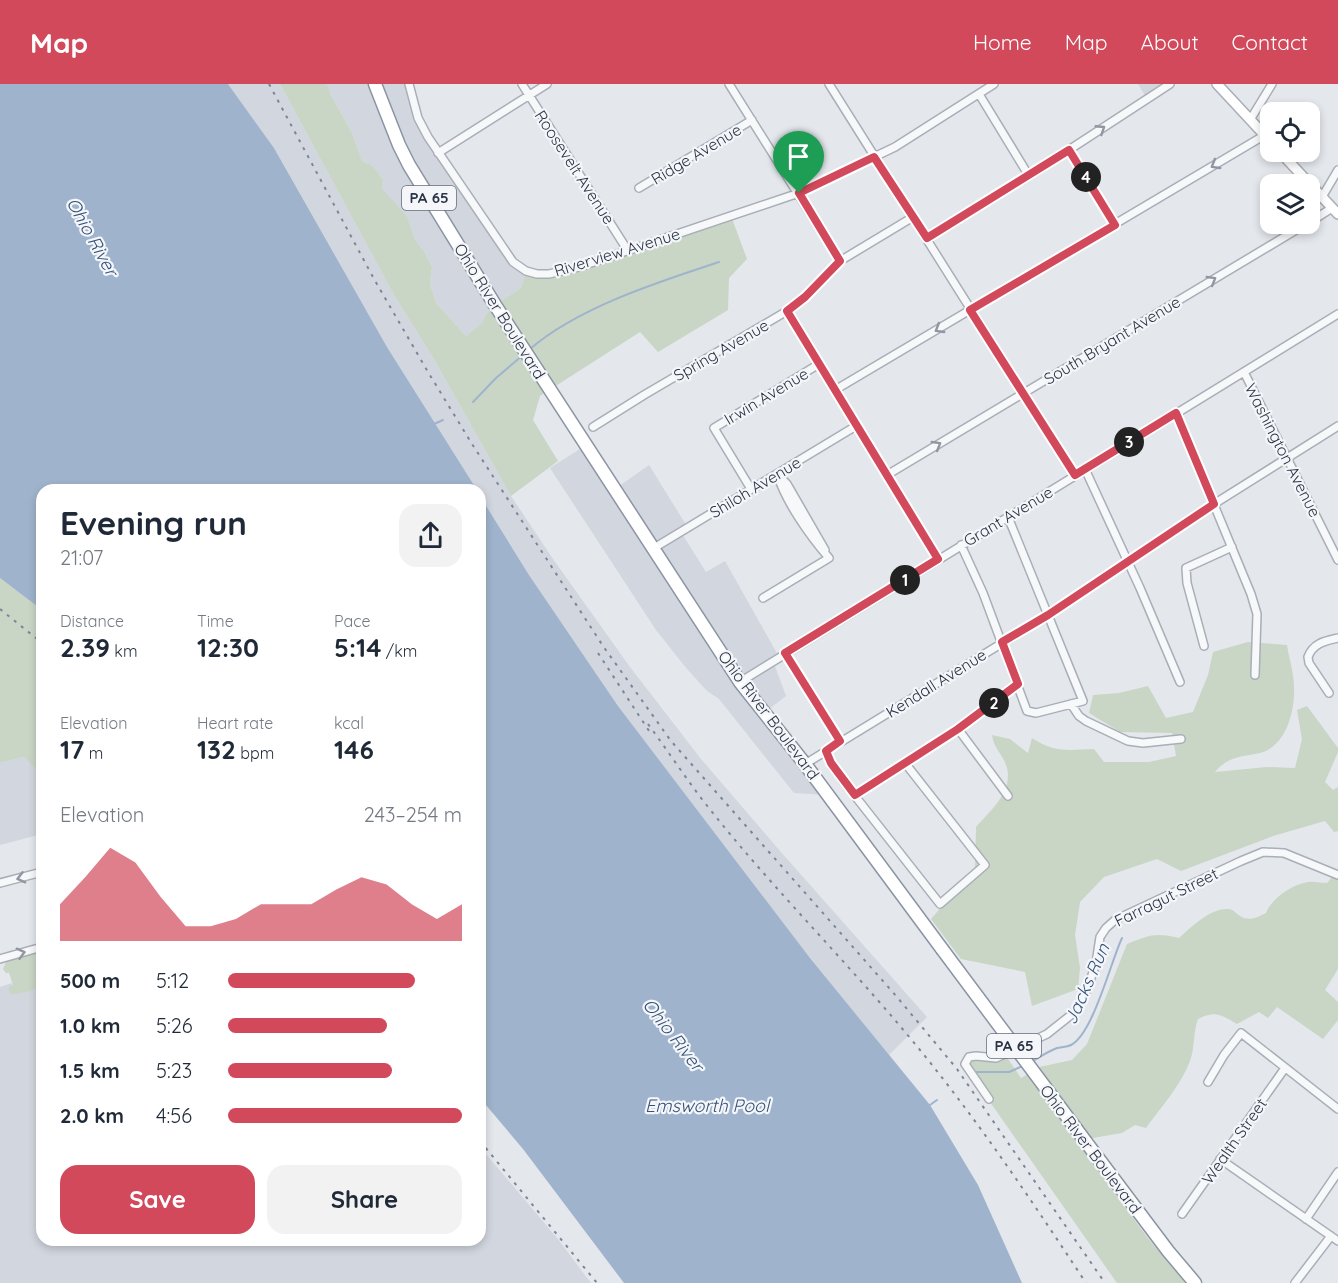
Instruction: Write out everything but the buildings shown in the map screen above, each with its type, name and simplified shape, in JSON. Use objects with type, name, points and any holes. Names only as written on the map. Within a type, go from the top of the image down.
[{"type":"highway","name":"Ohio River Boulevard","points":[[375,84],[405,156],[495,305],[740,682],[805,764],[1086,1142],[1195,1283]]},
{"type":"street","name":"Riverview Avenue","points":[[409,84],[418,118],[438,153],[504,251],[513,262],[526,271],[537,274],[549,274],[579,267],[799,193],[895,147],[994,84]]},
{"type":"street","name":"Roosevelt Avenue","points":[[522,84],[628,251]]},
{"type":"street","points":[[438,153],[547,84]]},
{"type":"street","points":[[729,84],[840,261]]},
{"type":"street","points":[[829,84],[1075,475]]},
{"type":"street","points":[[927,238],[1029,176],[1170,84]]},
{"type":"street","points":[[1217,84],[1260,130]]},
{"type":"street","points":[[1250,120],[1272,84]]},
{"type":"street","points":[[979,94],[1029,176]]},
{"type":"street","name":"Ridge Avenue","points":[[639,188],[752,120]]},
{"type":"street","points":[[835,390],[1260,143]]},
{"type":"street","points":[[1069,150],[1115,225]]},
{"type":"street","points":[[1289,162],[1336,209]]},
{"type":"street","points":[[1322,197],[1338,170]]},
{"type":"street","name":"South Bryant Avenue","points":[[1320,217],[1336,209]]},
{"type":"street","name":"Spring Avenue","points":[[593,427],[787,311],[805,297],[840,261],[913,217]]},
{"type":"street","name":"South Bryant Avenue","points":[[887,476],[1290,234]]},
{"type":"street","points":[[787,311],[938,559]]},
{"type":"street","name":"Grant Avenue","points":[[740,682],[1338,314]]},
{"type":"street","name":"Irwin Avenue","points":[[751,489],[714,428],[819,364]]},
{"type":"street","name":"Washington Avenue","points":[[1244,372],[1338,560]]},
{"type":"street","points":[[1176,413],[1251,594],[1257,614],[1255,675]]},
{"type":"street","name":"Shiloh Avenue","points":[[654,548],[856,426]]},
{"type":"street","name":"Kendall Avenue","points":[[805,764],[1048,615],[1214,504],[1338,426]]},
{"type":"street","points":[[1085,469],[1180,682]]},
{"type":"street","points":[[763,598],[829,558],[821,540],[787,484],[777,474]]},
{"type":"street","points":[[961,545],[1002,642],[1027,711],[1036,713],[1083,701],[1008,516]]},
{"type":"street","points":[[1204,646],[1187,583],[1186,568],[1232,547]]},
{"type":"street","points":[[1329,693],[1309,663],[1308,657],[1315,646],[1326,640],[1338,638]]},
{"type":"street","points":[[785,653],[840,741]]},
{"type":"street","points":[[855,795],[958,729],[1018,684]]},
{"type":"street","points":[[1071,704],[1079,716],[1086,721],[1128,741],[1143,743],[1180,739]]},
{"type":"street","points":[[958,729],[1008,796]]},
{"type":"street","points":[[826,751],[837,773],[940,904],[985,865],[905,763]]},
{"type":"street","name":"Farragut Street","points":[[989,1099],[964,1064],[969,1058],[976,1056],[996,1058],[1047,1034],[1076,1011],[1088,987],[1096,963],[1100,937],[1115,920],[1263,852],[1284,853],[1338,875]]},
{"type":"street","points":[[0,883],[36,874]]},
{"type":"street","points":[[0,959],[36,949]]},
{"type":"street","points":[[1208,1082],[1224,1055],[1241,1033],[1338,1109]]},
{"type":"street","name":"Wealth Street","points":[[1182,1214],[1285,1068]]},
{"type":"street","points":[[1221,1159],[1335,1239],[1295,1283]]},
{"type":"street","points":[[1306,1219],[1338,1172]]},
{"type":"shaded area","points":[[228,84],[280,84],[394,295],[435,361],[511,496],[553,559],[630,667],[701,759],[927,1017],[889,1055],[810,958],[618,706],[529,575],[486,506],[486,484],[473,484],[387,347],[274,148]]},
{"type":"shaded area","points":[[327,84],[409,84],[418,118],[504,251],[526,271],[521,288],[495,305],[487,313],[482,323],[466,336],[436,303],[430,284],[432,267],[415,240],[407,216],[381,189],[383,180],[373,166],[362,161],[352,133]]},
{"type":"shaded area","points":[[1138,84],[1170,84],[1147,99]]},
{"type":"shaded area","points":[[586,445],[615,489],[649,465],[688,528],[681,532],[706,572],[725,561],[779,657],[773,661],[786,696],[765,712],[828,795],[794,793],[719,699],[707,691],[656,630],[550,468]]},
{"type":"shaded area","points":[[24,757],[36,770],[36,836],[0,845],[0,763]]},
{"type":"shaded area","points":[[12,983],[15,993],[36,988],[36,1246],[486,1246],[486,1154],[557,1238],[591,1283],[0,1283],[0,987]]},
{"type":"green space","points":[[280,84],[327,84],[352,133],[362,161],[373,166],[383,180],[382,189],[407,216],[415,240],[432,267],[430,284],[436,303],[466,336],[482,323],[487,313],[495,305],[521,288],[526,271],[549,274],[731,216],[747,259],[729,278],[728,310],[658,352],[640,332],[540,396],[533,420],[558,461],[511,496],[435,361],[394,295]]},
{"type":"green space","points":[[0,578],[36,605],[36,770],[24,757],[0,763]]},
{"type":"green space","points":[[1248,642],[1287,645],[1294,682],[1291,716],[1283,735],[1269,749],[1230,760],[1215,772],[1267,767],[1295,768],[1302,739],[1297,710],[1307,706],[1338,748],[1325,782],[1333,790],[1338,787],[1338,831],[1334,832],[1325,821],[1273,836],[1181,871],[1157,859],[1104,877],[1080,902],[1075,935],[1080,968],[1078,989],[1032,1006],[1025,972],[961,959],[931,919],[975,868],[976,827],[1000,799],[1007,783],[1006,765],[994,744],[992,735],[1010,739],[1028,753],[1032,738],[1055,748],[1094,749],[1104,762],[1149,762],[1176,756],[1172,733],[1120,732],[1089,713],[1093,695],[1119,693],[1148,686],[1166,718],[1193,712],[1208,675],[1213,652]]},
{"type":"green space","points":[[1332,877],[1338,880],[1338,969],[1325,990],[1338,1002],[1338,1020],[1323,1039],[1277,1007],[1268,1018],[1259,1012],[1237,1024],[1214,1014],[1198,1019],[1192,1056],[1186,1070],[1146,1128],[1135,1125],[1122,1133],[1093,1138],[1081,1147],[1147,1237],[1185,1283],[1117,1283],[990,1102],[994,1099],[969,1065],[971,1061],[1000,1062],[1006,1056],[1021,1078],[1039,1067],[1072,1060],[1087,1044],[1127,944],[1153,935],[1179,938],[1202,919],[1222,910],[1232,910],[1247,919],[1257,917],[1266,913],[1277,897],[1289,889],[1308,882],[1327,883]]},
{"type":"green space","points":[[36,953],[36,988],[10,994],[8,988],[13,985],[9,973],[3,969],[12,956]]},
{"type":"water","name":"Ohio River","points":[[0,84],[228,84],[274,148],[387,347],[473,484],[36,484],[36,605],[0,578]]},
{"type":"water","name":"Emsworth Pool","points":[[486,506],[529,575],[618,706],[810,958],[930,1105],[978,1185],[1022,1283],[624,1283],[523,1149],[486,1105]]},
{"type":"waterway","points":[[530,349],[572,320],[595,308],[645,287],[719,262]]},
{"type":"waterway","points":[[473,402],[523,355]]},
{"type":"waterway","points":[[434,424],[443,420]]},
{"type":"waterway","name":"Jacks Run","points":[[1033,1061],[1054,1049],[1071,1045],[1087,1027],[1122,938]]},
{"type":"waterway","name":"Jacks Run","points":[[976,1072],[1009,1072],[1025,1065]]},
{"type":"waterway","name":"Jacks Run","points":[[927,1107],[937,1100]]},
{"type":"railway","points":[[269,84],[374,279],[428,372],[603,646],[671,741],[897,997],[957,1069],[1105,1283]]},
{"type":"railway","points":[[0,609],[36,638]]},
{"type":"railway","points":[[598,653],[651,734]]},
{"type":"railway","points":[[648,724],[722,824],[875,997],[950,1088],[1020,1184],[1086,1283]]},
{"type":"railway","points":[[486,1148],[597,1283]]},
{"type":"route","points":[[1069,150],[1115,225],[970,310],[1075,475],[1176,413],[1214,504],[1048,615],[1002,642],[1018,684],[958,729],[855,795],[831,763],[826,751],[840,741],[785,653],[938,559],[787,311],[805,297],[840,261],[799,193],[874,157],[927,238],[1069,150]]}]
